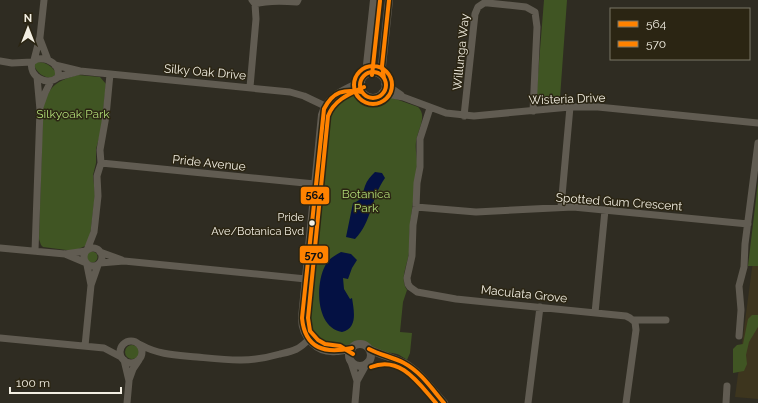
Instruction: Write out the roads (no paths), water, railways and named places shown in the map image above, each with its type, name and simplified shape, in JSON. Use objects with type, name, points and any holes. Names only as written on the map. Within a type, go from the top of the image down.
[{"type":"street","points":[[35,251],[40,110],[35,74],[31,68],[40,37],[44,0]]},
{"type":"street","points":[[250,87],[256,19],[254,2],[266,0],[297,2],[298,0]]},
{"type":"street","points":[[362,92],[361,82],[366,74],[374,0]]},
{"type":"street","points":[[343,90],[362,92],[368,97],[376,97],[382,93],[385,81],[382,66],[389,0]]},
{"type":"street","name":"Willunga Way","points":[[464,116],[475,14],[480,5],[488,3],[526,7],[535,12],[537,27],[533,111]]},
{"type":"street","points":[[40,37],[48,60]]},
{"type":"street","points":[[0,61],[12,63],[33,61],[41,58],[48,60],[55,65],[59,72],[58,77],[51,81],[45,93],[40,110]]},
{"type":"street","points":[[12,63],[44,80],[51,81]]},
{"type":"street","name":"Silky Oak Drive","points":[[55,65],[80,71],[250,87],[297,93],[325,106]]},
{"type":"street","name":"Silky Oak Drive","points":[[58,77],[80,71]]},
{"type":"street","points":[[366,74],[374,72],[381,75],[385,81]]},
{"type":"street","points":[[91,285],[83,256],[94,232],[98,196],[97,176],[101,163],[100,150],[106,116],[110,74]]},
{"type":"street","name":"Wisteria Drive","points":[[385,81],[403,97]]},
{"type":"street","points":[[361,82],[343,90],[333,97],[325,106],[322,115],[306,278],[302,323],[303,328],[309,339],[317,347],[322,349],[336,351],[352,348],[358,344],[361,344],[385,357],[397,360],[410,367],[421,377],[444,403]]},
{"type":"street","name":"Wisteria Drive","points":[[382,93],[403,97],[446,113],[464,116],[570,107],[598,107],[758,123]]},
{"type":"street","points":[[561,207],[570,107]]},
{"type":"street","points":[[416,207],[417,183],[420,167],[420,139],[430,108]]},
{"type":"street","points":[[739,336],[741,310],[739,286],[744,267],[744,250],[758,143]]},
{"type":"street","name":"Pride Avenue","points":[[101,163],[315,184]]},
{"type":"street","name":"Spotted Gum Crescent","points":[[416,207],[476,212],[561,207],[748,224]]},
{"type":"street","name":"Maculata Grove","points":[[416,207],[413,225],[412,256],[407,278],[408,284],[413,290],[456,298],[626,316],[633,320],[666,320]]},
{"type":"street","points":[[595,313],[604,210]]},
{"type":"street","points":[[85,346],[91,285],[102,258],[94,232]]},
{"type":"street","points":[[0,248],[65,254],[93,248],[124,261]]},
{"type":"street","points":[[65,254],[92,267],[99,264],[124,261],[306,278]]},
{"type":"street","points":[[528,403],[540,307]]},
{"type":"street","points":[[626,403],[636,330],[635,322],[633,320]]},
{"type":"street","points":[[0,338],[104,348],[127,341],[134,341],[161,354]]},
{"type":"street","points":[[104,348],[133,363],[140,359],[161,354],[245,361],[266,358],[298,349],[309,339]]},
{"type":"street","points":[[124,343],[120,350],[129,381]]},
{"type":"street","points":[[127,403],[129,381],[133,369],[140,359],[143,351],[141,345]]},
{"type":"street","points":[[352,348],[349,353],[357,381],[355,403]]},
{"type":"street","points":[[357,381],[371,355],[369,349]]},
{"type":"street","points":[[336,351],[354,364],[361,366],[368,362],[385,357]]},
{"type":"street","points":[[726,403],[727,386]]},
{"type":"place","name":"Pride Ave/Botanica Bvd","points":[[312,223]]},
{"type":"park label","name":"Silkyoak Park","points":[[73,114]]},
{"type":"park label","name":"Botanica Park","points":[[366,201]]}]
